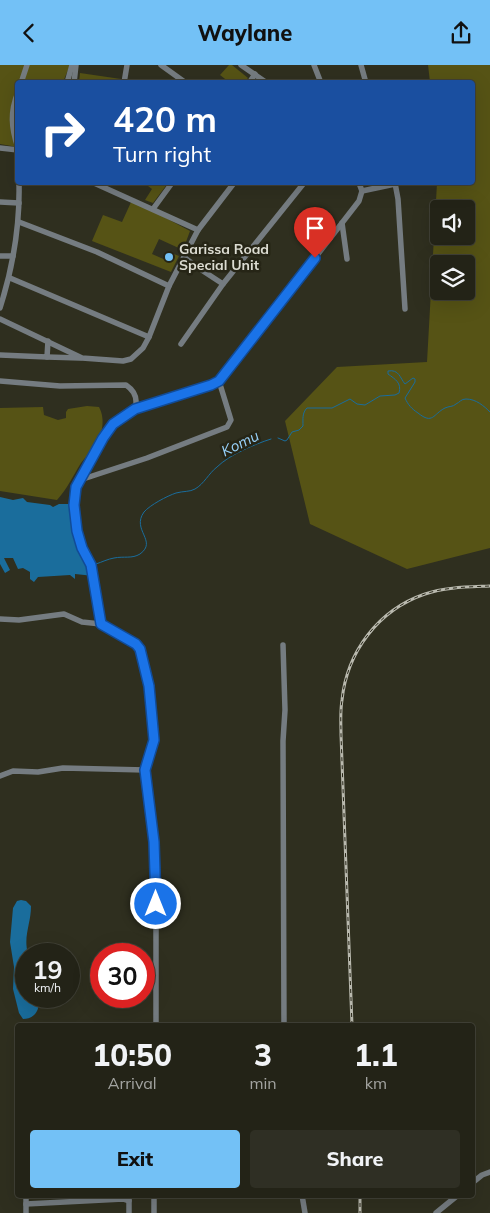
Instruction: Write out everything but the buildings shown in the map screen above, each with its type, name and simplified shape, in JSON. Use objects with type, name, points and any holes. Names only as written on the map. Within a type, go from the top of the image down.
[{"type":"street","points":[[22,80],[26,65]]},
{"type":"street","points":[[68,80],[72,65]]},
{"type":"street","points":[[74,80],[76,65]]},
{"type":"street","points":[[124,80],[126,65]]},
{"type":"street","points":[[161,65],[182,80]]},
{"type":"street","points":[[241,65],[263,80]]},
{"type":"street","points":[[314,65],[321,80]]},
{"type":"street","points":[[360,65],[365,80]]},
{"type":"street","points":[[251,80],[255,74]]},
{"type":"street","points":[[15,103],[11,117],[15,140]]},
{"type":"street","points":[[0,148],[15,149]]},
{"type":"street","points":[[0,307],[10,279],[19,222],[19,185]]},
{"type":"street","points":[[99,185],[198,230]]},
{"type":"street","points":[[153,209],[170,185]]},
{"type":"street","points":[[0,355],[123,361],[131,359],[142,348],[149,337],[169,286],[198,230],[232,185]]},
{"type":"street","points":[[181,344],[223,284],[302,185]]},
{"type":"street","points":[[101,624],[91,565],[82,548],[77,531],[74,494],[80,480],[113,424],[135,409],[219,381],[359,201],[362,191],[360,185]]},
{"type":"street","points":[[362,191],[387,185]]},
{"type":"street","points":[[395,185],[398,199],[405,309]]},
{"type":"street","points":[[0,202],[19,203]]},
{"type":"street","points":[[19,222],[97,252],[169,286]]},
{"type":"street","points":[[342,223],[347,259]]},
{"type":"street","points":[[0,256],[13,255]]},
{"type":"street","points":[[185,258],[223,284]]},
{"type":"street","points":[[10,279],[149,337]]},
{"type":"street","points":[[0,319],[82,358]]},
{"type":"street","points":[[47,357],[48,341]]},
{"type":"street","points":[[0,381],[60,386],[126,385],[130,388],[136,399],[135,409]]},
{"type":"street","points":[[80,480],[227,427],[231,420],[219,381]]},
{"type":"street","points":[[0,619],[19,620],[64,614],[82,622],[101,624],[132,641],[140,649],[151,699],[154,740],[145,770],[156,869],[156,1023]]},
{"type":"street","points":[[283,645],[285,710],[283,741],[284,1023]]},
{"type":"street","points":[[0,776],[13,771],[38,772],[63,768],[145,770]]},
{"type":"street","points":[[475,1181],[490,1172]]},
{"type":"street","points":[[26,1198],[26,1213]]},
{"type":"street","points":[[26,1203],[129,1198],[129,1213]]},
{"type":"street","points":[[154,1198],[154,1213]]},
{"type":"street","points":[[302,1198],[305,1213]]},
{"type":"street","points":[[436,1213],[454,1198]]},
{"type":"shaded area","points":[[0,65],[70,65],[64,80],[15,80],[15,147],[0,144]]},
{"type":"shaded area","points":[[229,65],[232,65],[248,78],[246,80],[226,80],[220,75]]},
{"type":"shaded area","points":[[428,65],[490,65],[490,548],[407,569],[310,524],[285,421],[337,367],[427,362],[430,300],[475,300],[475,255],[433,255],[434,245],[475,245],[475,200],[436,200],[437,185],[475,185],[475,80],[430,80]]},
{"type":"shaded area","points":[[80,73],[121,79],[121,80],[79,80]]},
{"type":"shaded area","points":[[147,185],[166,185],[153,203],[145,200],[152,189]]},
{"type":"shaded area","points":[[132,200],[190,231],[183,250],[159,239],[152,254],[168,261],[174,254],[179,256],[171,272],[92,241],[103,215],[122,222]]},
{"type":"shaded area","points":[[87,406],[99,407],[103,423],[101,433],[94,448],[81,463],[57,500],[0,491],[0,408],[43,407],[44,415],[58,420],[66,418],[68,409]]},
{"type":"water","points":[[0,497],[13,500],[23,498],[27,502],[53,507],[59,504],[68,504],[72,509],[74,530],[94,576],[75,574],[75,579],[70,575],[38,577],[34,582],[30,579],[30,572],[23,568],[18,569],[13,558],[4,558],[10,570],[5,573],[0,564]]},
{"type":"water","points":[[17,901],[26,901],[31,906],[31,912],[26,943],[15,943],[15,997],[13,989],[14,967],[10,942],[13,908]]},
{"type":"water","points":[[18,1008],[38,1008],[34,1015],[28,1019],[23,1019]]},
{"type":"waterway","name":"Komu","points":[[278,438],[285,441],[292,432],[299,430],[303,426],[304,414],[307,408],[332,408],[350,399],[357,404],[365,405],[380,396],[399,393],[399,384],[388,374],[388,371],[395,371],[405,384],[413,378],[415,379],[405,398],[412,408],[427,418],[433,417],[441,410],[454,406],[464,399],[470,399],[482,405],[490,412]]},
{"type":"waterway","name":"Komu","points":[[96,564],[112,558],[140,554],[145,549],[146,544],[140,524],[141,518],[147,509],[172,494],[195,489],[214,469],[228,458],[271,439]]},
{"type":"railway","points":[[352,1023],[341,735],[341,709],[350,665],[368,635],[379,622],[408,601],[441,590],[490,586]]},
{"type":"railway","points":[[360,1198],[360,1213]]},
{"type":"place","name":"Garissa Road Special Unit","points":[[169,257]]},
{"type":"route","points":[[156,904],[154,842],[145,770],[154,740],[149,686],[140,649],[132,641],[101,624],[91,565],[82,548],[77,531],[74,494],[103,438],[113,424],[135,409],[219,381],[226,375],[315,258]]}]
